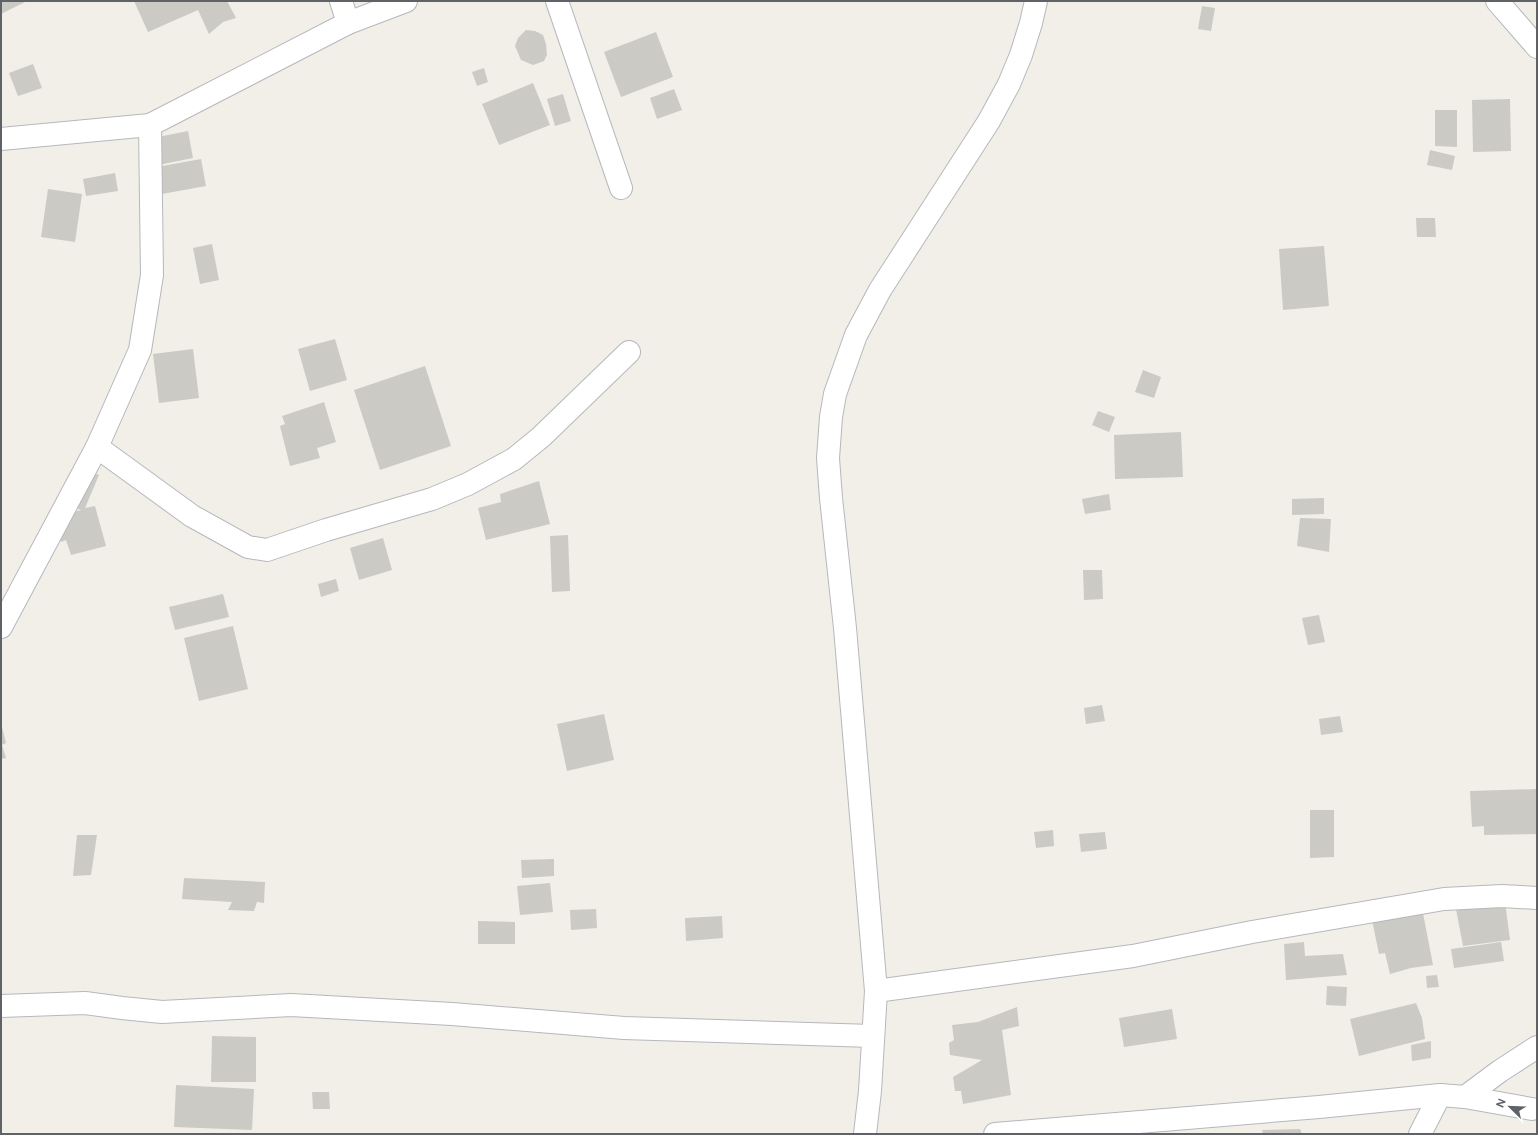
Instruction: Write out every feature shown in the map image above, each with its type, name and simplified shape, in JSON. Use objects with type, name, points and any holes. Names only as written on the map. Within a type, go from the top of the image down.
[{"type":"street","points":[[341,1],[348,23]]},
{"type":"street","points":[[1,139],[150,125],[348,23],[406,1]]},
{"type":"street","points":[[557,1],[621,188]]},
{"type":"street","points":[[865,1134],[870,1091],[872,1036],[876,991],[845,628],[830,498],[828,458],[831,417],[835,394],[856,335],[880,290],[989,121],[1009,84],[1021,55],[1036,1]]},
{"type":"street","points":[[1497,1],[1537,47]]},
{"type":"street","points":[[1,627],[97,447],[140,350],[152,276],[150,125]]},
{"type":"street","points":[[97,447],[192,516],[248,547],[267,550],[326,530],[432,499],[468,484],[514,459],[541,437],[629,352]]},
{"type":"street","points":[[876,991],[1133,956],[1252,932],[1444,899],[1502,896],[1537,898]]},
{"type":"street","points":[[1,1006],[85,1002],[162,1012],[291,1005],[452,1014],[624,1028],[872,1036]]},
{"type":"street","points":[[1465,1097],[1500,1070],[1537,1047]]},
{"type":"street","points":[[1420,1134],[1440,1095]]},
{"type":"street","points":[[995,1134],[1311,1108],[1440,1095],[1535,1107]]},
{"type":"building","points":[[1,1],[27,1],[1,14]]},
{"type":"building","points":[[134,1],[227,1],[236,18],[223,22],[209,34],[198,10],[148,32]]},
{"type":"building","points":[[1202,6],[1215,8],[1211,31],[1198,29]]},
{"type":"building","points":[[526,30],[535,31],[543,35],[547,55],[544,61],[533,65],[521,60],[515,46],[518,38]]},
{"type":"building","points":[[656,32],[673,77],[621,97],[604,52]]},
{"type":"building","points":[[33,64],[42,88],[18,96],[9,73]]},
{"type":"building","points":[[484,68],[488,82],[477,86],[472,72]]},
{"type":"building","points":[[533,83],[550,125],[499,145],[482,104]]},
{"type":"building","points":[[674,89],[682,110],[657,119],[650,98]]},
{"type":"building","points":[[563,94],[571,121],[555,126],[547,99]]},
{"type":"building","points":[[1510,99],[1511,151],[1473,152],[1472,100]]},
{"type":"building","points":[[1435,110],[1457,110],[1457,147],[1435,146]]},
{"type":"building","points":[[188,131],[193,158],[148,167],[143,140]]},
{"type":"building","points":[[1430,150],[1455,156],[1452,170],[1427,165]]},
{"type":"building","points":[[201,159],[206,186],[162,194],[157,167]]},
{"type":"building","points":[[115,173],[118,191],[86,196],[83,179]]},
{"type":"building","points":[[48,189],[82,194],[75,242],[41,237]]},
{"type":"building","points":[[1416,218],[1435,218],[1436,237],[1417,237]]},
{"type":"building","points":[[212,244],[219,280],[200,284],[193,248]]},
{"type":"building","points":[[1324,246],[1329,306],[1283,310],[1279,249]]},
{"type":"building","points":[[335,339],[347,380],[310,391],[298,349]]},
{"type":"building","points":[[193,349],[199,398],[159,403],[153,354]]},
{"type":"building","points":[[425,366],[451,446],[380,470],[354,390]]},
{"type":"building","points":[[1143,370],[1161,377],[1154,398],[1135,392]]},
{"type":"building","points":[[324,402],[336,442],[317,448],[320,458],[290,466],[280,426],[285,424],[282,416]]},
{"type":"building","points":[[1098,411],[1115,417],[1109,432],[1092,425]]},
{"type":"building","points":[[1181,432],[1183,477],[1115,479],[1114,435]]},
{"type":"building","points":[[79,466],[99,475],[85,508],[95,506],[106,546],[71,555],[66,540],[61,542],[55,517],[81,510],[64,503]]},
{"type":"building","points":[[539,481],[550,524],[486,540],[478,508],[501,502],[500,494]]},
{"type":"building","points":[[1109,494],[1111,510],[1085,514],[1082,499]]},
{"type":"building","points":[[1324,498],[1324,514],[1292,515],[1292,499]]},
{"type":"building","points":[[1300,518],[1331,519],[1329,552],[1297,546]]},
{"type":"building","points":[[568,535],[570,591],[552,592],[550,536]]},
{"type":"building","points":[[383,538],[392,570],[359,580],[350,548]]},
{"type":"building","points":[[1083,570],[1102,570],[1103,599],[1084,600]]},
{"type":"building","points":[[336,579],[339,591],[321,597],[318,584]]},
{"type":"building","points":[[223,594],[229,617],[175,630],[169,607]]},
{"type":"building","points":[[1319,615],[1325,642],[1308,645],[1302,618]]},
{"type":"building","points":[[233,626],[248,689],[199,701],[184,638]]},
{"type":"building","points":[[1102,705],[1105,721],[1086,724],[1084,708]]},
{"type":"building","points":[[604,714],[614,760],[567,771],[557,724]]},
{"type":"building","points":[[1340,716],[1343,732],[1321,735],[1319,719]]},
{"type":"building","points":[[1,723],[6,743],[2,745],[6,758],[1,759]]},
{"type":"building","points":[[1537,789],[1537,834],[1484,835],[1484,826],[1472,827],[1470,791]]},
{"type":"building","points":[[1310,810],[1334,810],[1334,857],[1310,858]]},
{"type":"building","points":[[1053,830],[1054,846],[1036,848],[1034,832]]},
{"type":"building","points":[[1105,832],[1107,849],[1081,852],[1079,834]]},
{"type":"building","points":[[77,835],[97,835],[91,875],[73,876]]},
{"type":"building","points":[[554,859],[554,876],[522,878],[521,860]]},
{"type":"building","points":[[184,878],[265,882],[264,903],[257,902],[254,911],[228,910],[232,902],[182,899]]},
{"type":"building","points":[[550,883],[553,912],[520,915],[517,886]]},
{"type":"building","points":[[1504,894],[1510,940],[1463,946],[1455,904]]},
{"type":"building","points":[[1422,908],[1433,965],[1411,968],[1390,974],[1385,953],[1379,954],[1372,920]]},
{"type":"building","points":[[596,909],[597,928],[571,930],[570,910]]},
{"type":"building","points":[[722,916],[723,938],[686,941],[685,918]]},
{"type":"building","points":[[478,921],[515,922],[515,944],[478,944]]},
{"type":"building","points":[[1304,942],[1305,956],[1343,954],[1347,975],[1286,980],[1284,944]]},
{"type":"building","points":[[1501,942],[1504,961],[1454,968],[1451,949]]},
{"type":"building","points":[[1437,975],[1439,987],[1427,988],[1426,976]]},
{"type":"building","points":[[1327,986],[1347,987],[1346,1006],[1326,1005]]},
{"type":"building","points":[[1416,1003],[1422,1018],[1425,1039],[1359,1056],[1350,1019]]},
{"type":"building","points":[[1017,1007],[1019,1026],[1002,1030],[1011,1095],[963,1104],[961,1091],[955,1091],[953,1077],[982,1060],[950,1055],[949,1043],[954,1040],[952,1025],[978,1022]]},
{"type":"building","points":[[1172,1009],[1177,1039],[1124,1047],[1119,1018]]},
{"type":"building","points":[[212,1036],[256,1037],[256,1082],[211,1082]]},
{"type":"building","points":[[1431,1041],[1431,1058],[1412,1061],[1411,1045]]},
{"type":"building","points":[[176,1085],[254,1089],[252,1130],[174,1127]]},
{"type":"building","points":[[312,1092],[329,1092],[330,1109],[313,1109]]},
{"type":"building","points":[[1300,1129],[1302,1134],[1263,1134],[1262,1130]]}]
